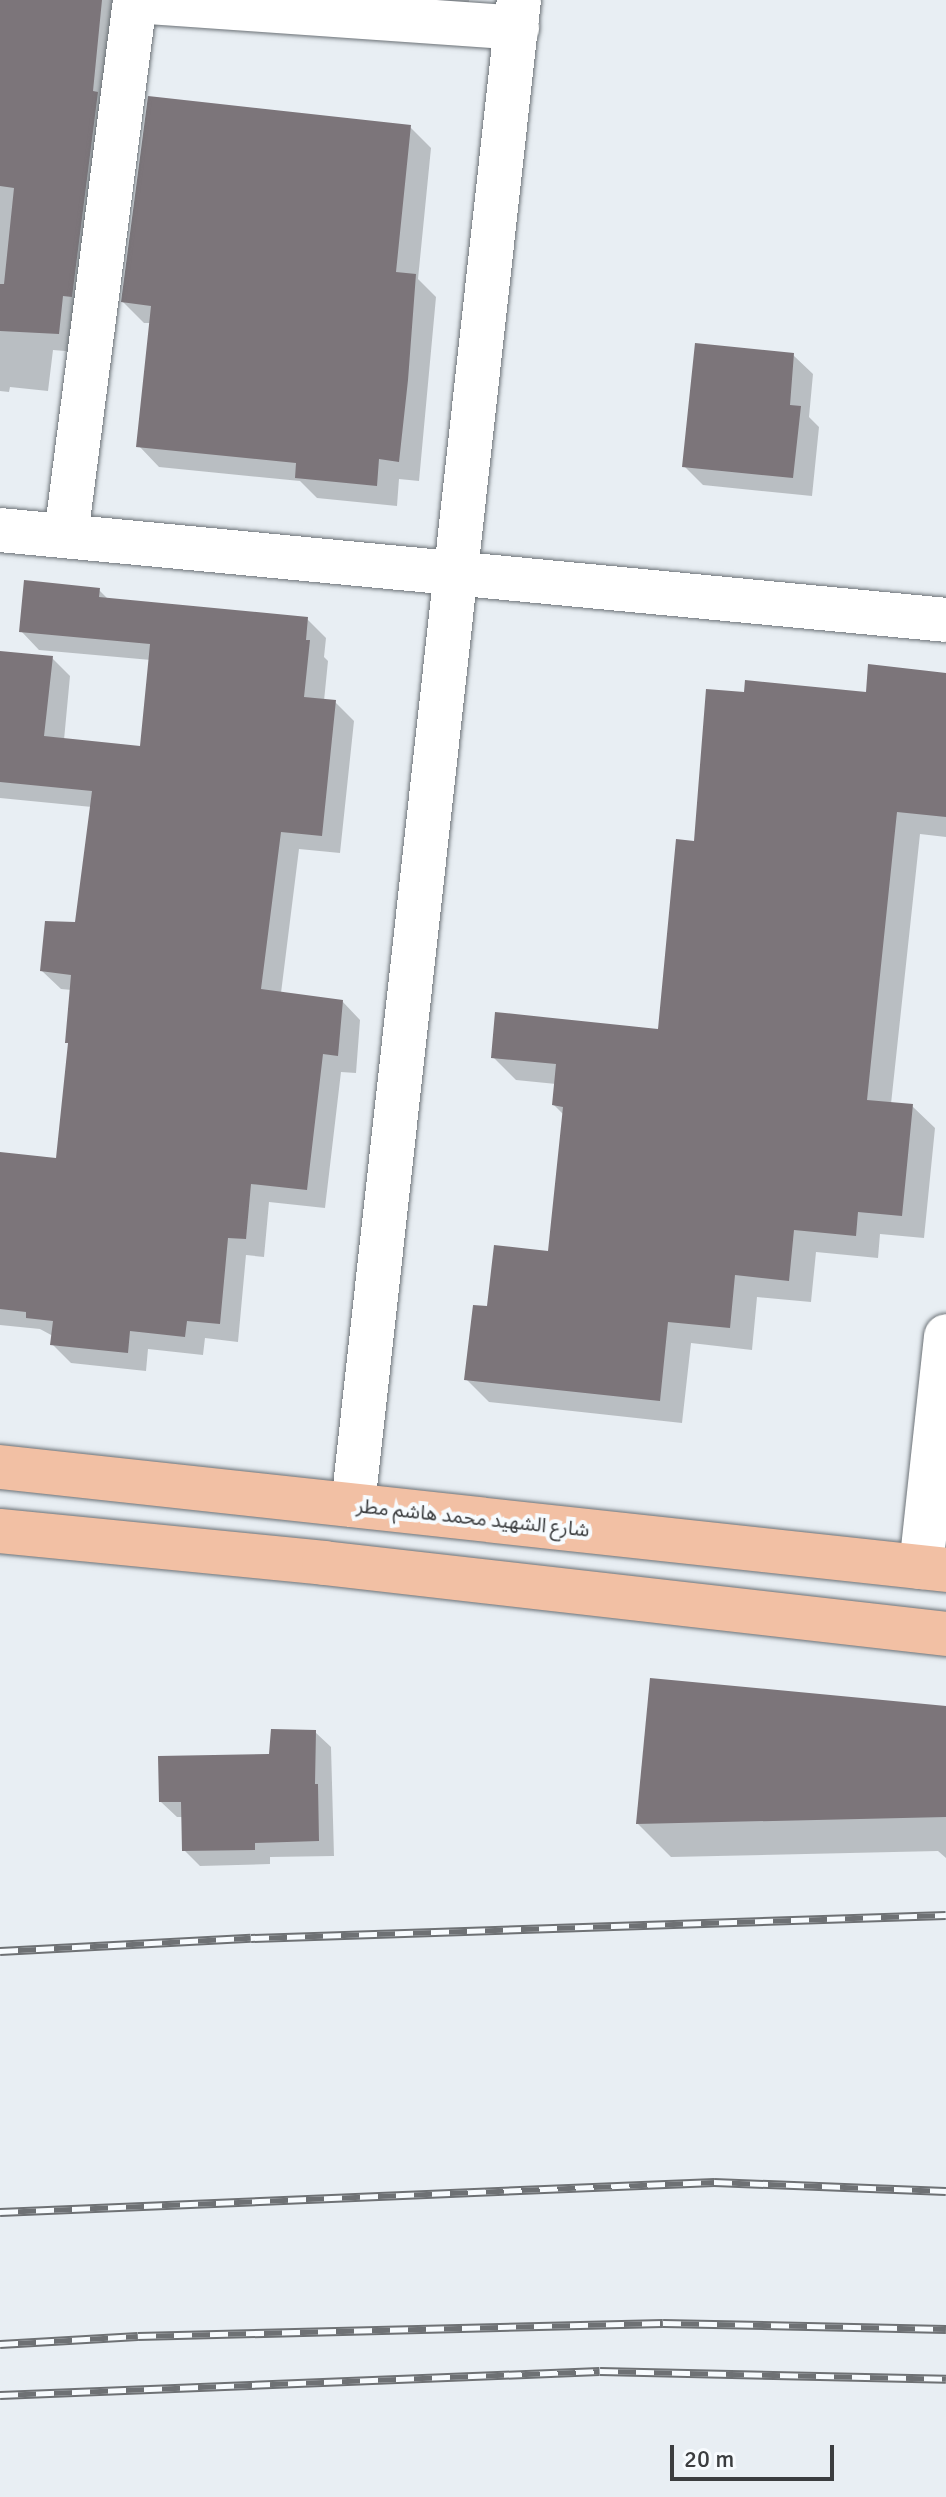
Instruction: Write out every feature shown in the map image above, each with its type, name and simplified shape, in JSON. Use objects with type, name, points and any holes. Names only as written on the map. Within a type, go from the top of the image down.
[{"type":"main road","name":"شارع الشهيد محمد هاشم مطر","points":[[0,1467],[934,1569]]},
{"type":"main road","points":[[0,1531],[324,1563],[946,1634]]},
{"type":"street","points":[[66,536],[135,0],[518,14],[353,1505]]},
{"type":"street","points":[[0,530],[946,620]]},
{"type":"street","points":[[934,1569],[946,1336]]},
{"type":"building","points":[[0,0],[102,0],[93,91],[98,92],[72,297],[63,296],[59,334],[0,331],[0,284],[4,284],[14,188],[0,186]]},
{"type":"building","points":[[148,96],[411,125],[396,272],[416,274],[408,380],[399,462],[379,459],[377,486],[295,478],[296,463],[136,447],[151,306],[121,302]]},
{"type":"building","points":[[695,343],[794,353],[790,405],[801,406],[793,478],[682,467]]},
{"type":"building","points":[[24,580],[100,588],[99,597],[308,617],[306,640],[310,640],[304,697],[336,700],[322,836],[281,832],[261,989],[343,1000],[338,1056],[323,1054],[307,1190],[251,1184],[246,1239],[228,1238],[220,1324],[187,1321],[185,1337],[130,1331],[128,1353],[50,1345],[53,1321],[26,1318],[26,1312],[0,1309],[0,1152],[56,1158],[68,1043],[65,1043],[71,975],[40,971],[45,921],[75,922],[92,791],[0,782],[0,651],[53,656],[44,736],[140,746],[150,644],[19,632]]},
{"type":"building","points":[[868,664],[946,673],[946,817],[897,812],[867,1100],[913,1104],[902,1216],[858,1212],[856,1236],[794,1230],[789,1281],[735,1275],[730,1328],[668,1322],[660,1401],[464,1380],[473,1305],[487,1306],[494,1245],[548,1251],[563,1107],[552,1105],[556,1064],[491,1058],[495,1012],[658,1029],[676,839],[694,841],[706,689],[744,692],[745,680],[866,692]]},
{"type":"building","points":[[650,1678],[946,1706],[946,1817],[636,1824]]},
{"type":"building","points":[[271,1729],[316,1730],[315,1784],[318,1784],[319,1841],[255,1843],[255,1850],[182,1851],[181,1802],[159,1802],[158,1756],[269,1754]]},
{"type":"railway","points":[[0,1951],[251,1938],[946,1915]]},
{"type":"railway","points":[[0,2212],[714,2182],[946,2191]]},
{"type":"railway","points":[[0,2344],[138,2336],[663,2323],[946,2329]]},
{"type":"railway","points":[[0,2395],[600,2371],[946,2379]]}]
